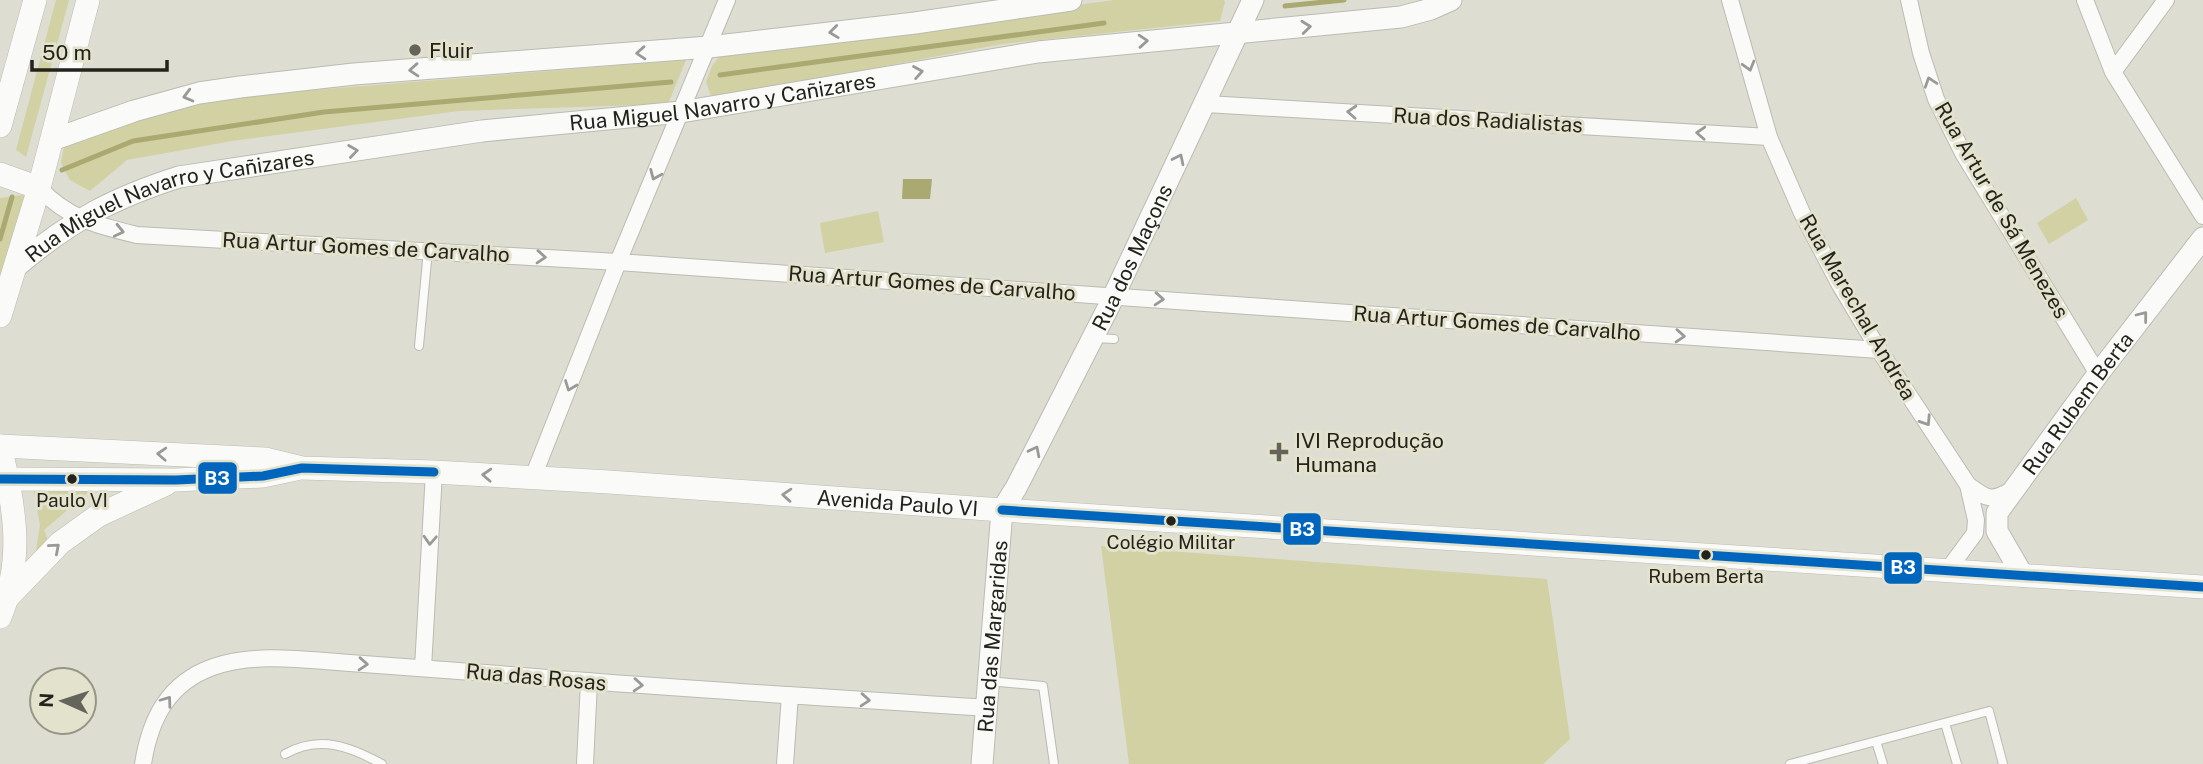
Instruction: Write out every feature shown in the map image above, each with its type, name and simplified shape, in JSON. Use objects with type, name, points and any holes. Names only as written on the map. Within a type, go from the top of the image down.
[{"type":"main road","points":[[0,126],[35,0]]},
{"type":"main road","points":[[0,316],[39,188],[88,0]]},
{"type":"main road","points":[[0,174],[39,188]]},
{"type":"main road","points":[[0,194],[39,188]]},
{"type":"main road","name":"Avenida Paulo VI","points":[[4,607],[13,574],[16,532],[0,447],[265,459],[303,468],[533,477],[1002,510],[2203,587]]},
{"type":"main road","name":"Avenida Paulo VI","points":[[4,479],[176,480],[263,476],[303,468]]},
{"type":"main road","points":[[4,607],[60,543],[99,515],[176,480]]},
{"type":"street","points":[[533,477],[618,262],[727,0]]},
{"type":"street","points":[[52,140],[147,107],[199,93],[240,87],[354,74],[709,47],[915,23],[1071,0]]},
{"type":"street","name":"Rua dos Maçons","points":[[1002,510],[1016,488],[1113,296],[1253,0]]},
{"type":"street","name":"Rua Miguel Navarro y Cañizares","points":[[17,266],[80,218],[135,191],[179,177],[482,131],[681,112],[1038,52],[1401,17],[1451,0]]},
{"type":"street","name":"Rua Marechal Andréa","points":[[1730,0],[1769,137],[1802,214],[1879,350],[1968,485],[1976,520],[1975,533],[1947,571]]},
{"type":"street","name":"Rua Artur de Sá Menezes","points":[[1909,0],[1921,53],[1936,99],[1963,153],[2098,374]]},
{"type":"street","points":[[2085,0],[2113,72],[2203,216]]},
{"type":"street","points":[[2113,72],[2166,0]]},
{"type":"street","name":"Rua dos Radialistas","points":[[1206,104],[1769,137]]},
{"type":"street","name":"Rua Artur Gomes de Carvalho","points":[[39,188],[56,206],[80,218],[137,235],[618,262],[1113,296],[1222,307],[1879,350]]},
{"type":"street","name":"Rua Rubem Berta","points":[[2023,576],[1997,531],[1997,513],[2098,374],[2203,238]]},
{"type":"street","points":[[423,668],[434,472]]},
{"type":"street","points":[[1968,485],[1984,497],[1996,498],[2014,489]]},
{"type":"street","name":"Rua das Margaridas","points":[[982,764],[1002,510]]},
{"type":"street","name":"Rua das Rosas","points":[[144,764],[146,746],[162,705],[177,687],[213,667],[240,660],[270,659],[423,668],[589,682],[986,708]]},
{"type":"street","points":[[585,764],[589,682]]},
{"type":"street","points":[[785,764],[790,695]]},
{"type":"lane","points":[[419,346],[428,250]]},
{"type":"lane","points":[[1092,338],[1114,339]]},
{"type":"lane","points":[[988,681],[1043,687],[1054,764]]},
{"type":"lane","points":[[1790,764],[1989,711],[2003,764]]},
{"type":"lane","points":[[1945,723],[1957,764]]},
{"type":"lane","points":[[1876,741],[1883,764]]},
{"type":"lane","points":[[285,754],[300,746],[316,743],[354,750],[383,764]]},
{"type":"green space","points":[[56,0],[69,0],[26,157],[16,150]]},
{"type":"green space","points":[[1114,0],[1225,2],[1220,21],[1002,44],[712,99],[706,82],[712,66],[721,54]]},
{"type":"green space","points":[[686,60],[668,104],[459,111],[232,141],[127,160],[90,191],[70,180],[61,163],[65,141],[227,97]]},
{"type":"green space","points":[[23,195],[31,201],[0,302],[0,198]]},
{"type":"green space","points":[[2076,198],[2088,220],[2049,244],[2037,223]]},
{"type":"green space","points":[[878,211],[884,242],[825,253],[820,223]]},
{"type":"green space","points":[[32,482],[98,484],[44,530],[49,543],[35,557],[40,525]]},
{"type":"green space","points":[[1101,546],[1547,579],[1570,739],[1543,764],[1129,764]]},
{"type":"shaded area","points":[[903,179],[932,179],[930,199],[902,199]]},
{"type":"waterway","points":[[1285,6],[1344,0]]},
{"type":"waterway","points":[[720,75],[1104,23]]},
{"type":"waterway","points":[[62,170],[133,141],[324,112],[671,82]]},
{"type":"waterway","points":[[0,239],[12,197]]},
{"type":"transit line","name":"B3","points":[[0,479],[176,480],[263,476],[302,468],[434,472]]},
{"type":"transit line","name":"B3","points":[[1002,510],[2203,587]]},
{"type":"place","name":"Fluir","points":[[415,50]]},
{"type":"place","name":"IVI Reprodução Humana","points":[[1279,452]]},
{"type":"place","name":"Paulo VI","points":[[72,479]]},
{"type":"place","name":"Colégio Militar","points":[[1171,521]]},
{"type":"place","name":"Rubem Berta","points":[[1706,555]]}]
